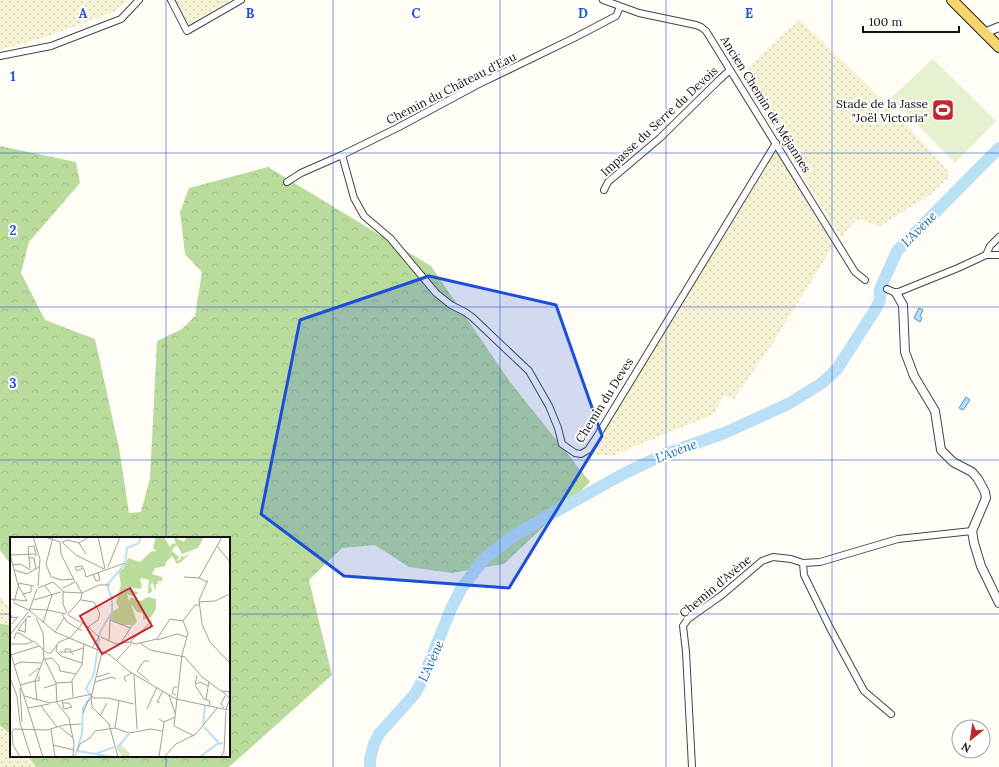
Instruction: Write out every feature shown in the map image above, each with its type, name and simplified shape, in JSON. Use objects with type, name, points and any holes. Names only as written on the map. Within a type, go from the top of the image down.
[{"type":"main road","points":[[952,0],[999,48]]},
{"type":"street","points":[[0,56],[50,46],[121,19],[139,0]]},
{"type":"street","points":[[171,0],[187,31],[240,0]]},
{"type":"street","name":"Ancien Chemin de Méjannes","points":[[603,0],[620,7],[658,18],[701,27],[710,36],[855,272],[865,280]]},
{"type":"street","name":"Chemin du Château d'Eau","points":[[287,182],[301,173],[342,156],[477,85],[616,16],[620,7]]},
{"type":"street","points":[[984,33],[999,27]]},
{"type":"street","name":"Impasse du Serre du Devois","points":[[604,190],[608,182],[660,138],[730,70]]},
{"type":"street","name":"Chemin du Deves","points":[[342,156],[354,198],[364,216],[390,238],[436,293],[451,306],[472,317],[529,371],[549,406],[558,428],[562,444],[571,451],[581,454],[588,450],[596,438],[776,143]]},
{"type":"street","points":[[986,255],[990,246],[999,237]]},
{"type":"street","points":[[896,293],[986,255],[999,255]]},
{"type":"street","points":[[887,289],[896,293],[903,305],[905,352],[914,376],[935,411],[941,450],[953,462],[972,472],[978,479],[985,492],[986,498],[972,531],[981,566],[999,603]]},
{"type":"street","name":"Chemin d'Avène","points":[[692,767],[688,682],[683,626],[688,619],[722,595],[767,558],[781,557],[803,563],[820,562],[898,539],[972,531]]},
{"type":"street","points":[[803,563],[804,575],[830,628],[864,691],[891,714]]},
{"type":"highlighted area","points":[[429,276],[556,305],[602,436],[509,588],[344,576],[261,514],[300,320]]},
{"type":"shaded area","points":[[0,0],[128,0],[114,12],[45,37],[0,50]]},
{"type":"shaded area","points":[[174,0],[232,0],[186,25]]},
{"type":"shaded area","points":[[800,20],[866,83],[948,171],[949,177],[931,194],[879,227],[865,221],[856,220],[841,237],[740,76],[782,35]]},
{"type":"shaded area","points":[[773,152],[777,152],[833,246],[773,343],[734,399],[724,395],[714,414],[612,456],[591,454],[649,353],[683,304],[684,296]]},
{"type":"shaded area","points":[[0,596],[10,610],[10,625],[0,624]]},
{"type":"shaded area","points":[[0,725],[10,734],[10,757],[29,757],[36,767],[0,767]]},
{"type":"green space","name":"Stade de la Jasse \"Joël Victoria\"","points":[[933,59],[996,121],[955,163],[891,98]]},
{"type":"green space","points":[[0,146],[76,162],[80,183],[29,242],[21,273],[45,320],[95,339],[119,448],[129,513],[141,512],[150,478],[157,341],[182,329],[195,316],[202,272],[185,254],[180,212],[189,188],[268,167],[431,266],[510,382],[590,482],[504,564],[452,573],[409,567],[375,545],[342,548],[309,580],[332,675],[229,767],[36,767],[29,757],[230,757],[230,537],[10,537],[10,564],[0,550]]},
{"type":"green space","points":[[0,624],[10,625],[10,734],[0,725]]},
{"type":"water","points":[[919,308],[923,310],[920,316],[922,318],[920,322],[914,318]]},
{"type":"water","points":[[966,397],[970,400],[963,410],[959,408]]},
{"type":"waterway","name":"L'Avène","points":[[370,767],[370,759],[374,744],[379,734],[414,695],[420,685],[451,609],[461,589],[484,559],[512,537],[625,473],[663,455],[727,432],[790,403],[822,383],[837,369],[875,310],[880,300],[880,289],[897,251],[999,148]]},
{"type":"place","name":"Stade de la Jasse \"Joël Victoria\"","points":[[943,110]]}]
